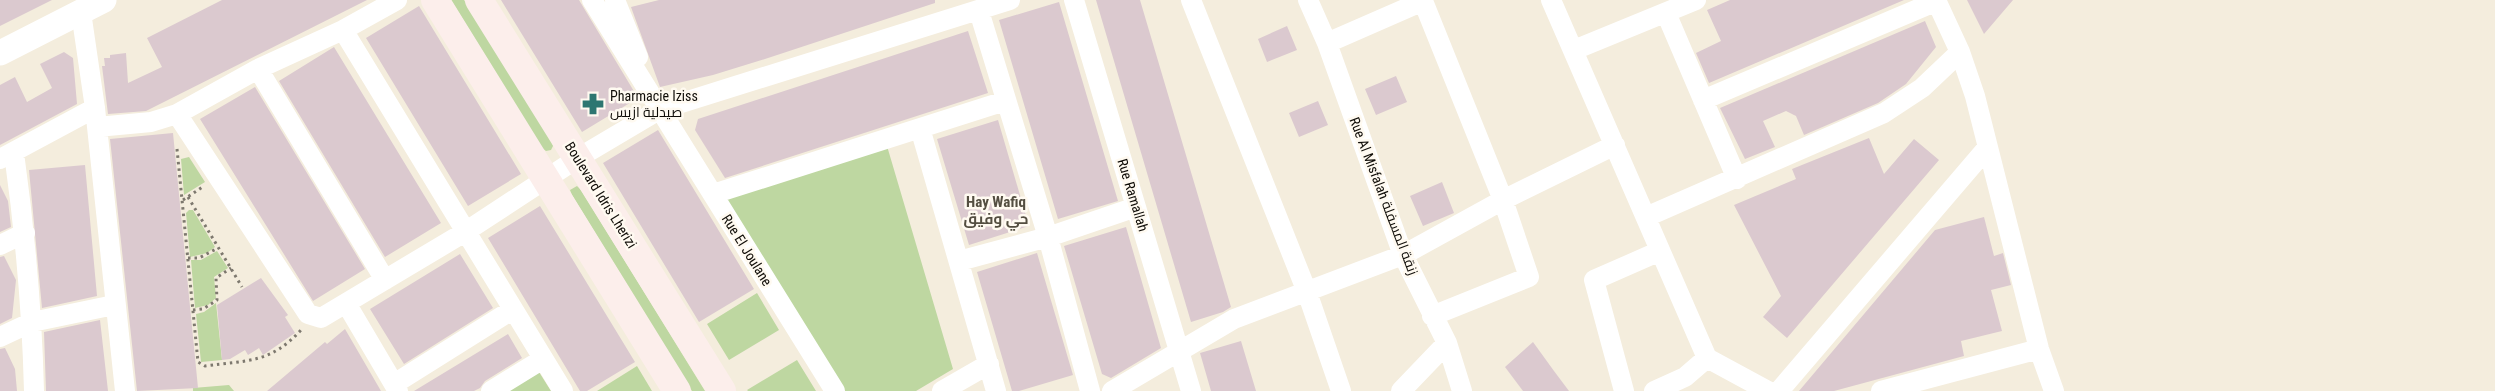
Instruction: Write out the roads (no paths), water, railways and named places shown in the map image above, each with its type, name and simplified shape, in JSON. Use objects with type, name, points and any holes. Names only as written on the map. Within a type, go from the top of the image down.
[{"type":"main road","points":[[435,0],[676,391]]},
{"type":"main road","name":"Boulevard Idris Lherizi","points":[[479,0],[722,391]]},
{"type":"street","points":[[0,53],[104,0]]},
{"type":"street","points":[[34,391],[32,322],[25,233],[7,156],[96,118],[151,122],[174,115],[258,69],[343,30],[397,0]]},
{"type":"street","points":[[593,0],[659,110]]},
{"type":"street","points":[[615,0],[659,110]]},
{"type":"street","points":[[174,115],[303,307],[313,317],[320,318],[465,232],[546,178],[659,110],[1010,0]]},
{"type":"street","name":"Rue Ramallah","points":[[1074,0],[1191,391]]},
{"type":"street","points":[[1191,0],[1307,292],[1342,391]]},
{"type":"street","name":"Rue Al Misfalah زنقة المسفلة","points":[[1308,0],[1327,43],[1404,255],[1446,343],[1462,391]]},
{"type":"street","points":[[1551,0],[1707,358],[1768,391]]},
{"type":"street","points":[[1574,50],[1696,0]]},
{"type":"street","points":[[1327,43],[1424,1],[1503,200],[1529,277],[1432,316]]},
{"type":"street","points":[[1703,100],[1937,1],[1960,52],[1975,96],[2040,349],[2054,391]]},
{"type":"street","points":[[978,11],[1048,237],[1090,391]]},
{"type":"street","points":[[81,12],[96,118],[114,305],[125,391]]},
{"type":"street","points":[[1666,13],[1737,179]]},
{"type":"street","points":[[343,30],[563,391]]},
{"type":"street","points":[[1646,217],[1737,179],[1884,113],[1922,88],[1960,52]]},
{"type":"street","points":[[258,69],[385,280]]},
{"type":"street","points":[[713,194],[1006,101]]},
{"type":"street","name":"Rue El Joulane","points":[[659,110],[835,391]]},
{"type":"street","points":[[920,128],[996,391]]},
{"type":"street","points":[[1112,391],[1234,319],[1404,255],[1503,200],[1615,145]]},
{"type":"street","points":[[1779,391],[1987,148]]},
{"type":"street","points":[[959,261],[1048,237],[1136,207]]},
{"type":"street","points":[[0,245],[25,233]]},
{"type":"street","points":[[1624,391],[1594,280],[1660,250]]},
{"type":"street","points":[[346,303],[396,387],[512,310]]},
{"type":"street","points":[[0,336],[32,322],[114,305]]},
{"type":"street","points":[[1401,391],[1446,343]]},
{"type":"street","points":[[1881,391],[2040,349]]},
{"type":"street","points":[[1654,391],[1685,377],[1707,358]]},
{"type":"street","points":[[491,391],[543,359]]},
{"type":"street","points":[[942,391],[989,364]]},
{"type":"place","name":"Pharmacie Iziss صيدلية ازيس","points":[[593,104]]},
{"type":"district","name":"Hay Wafiq حي وفيق","points":[[996,210]]}]
